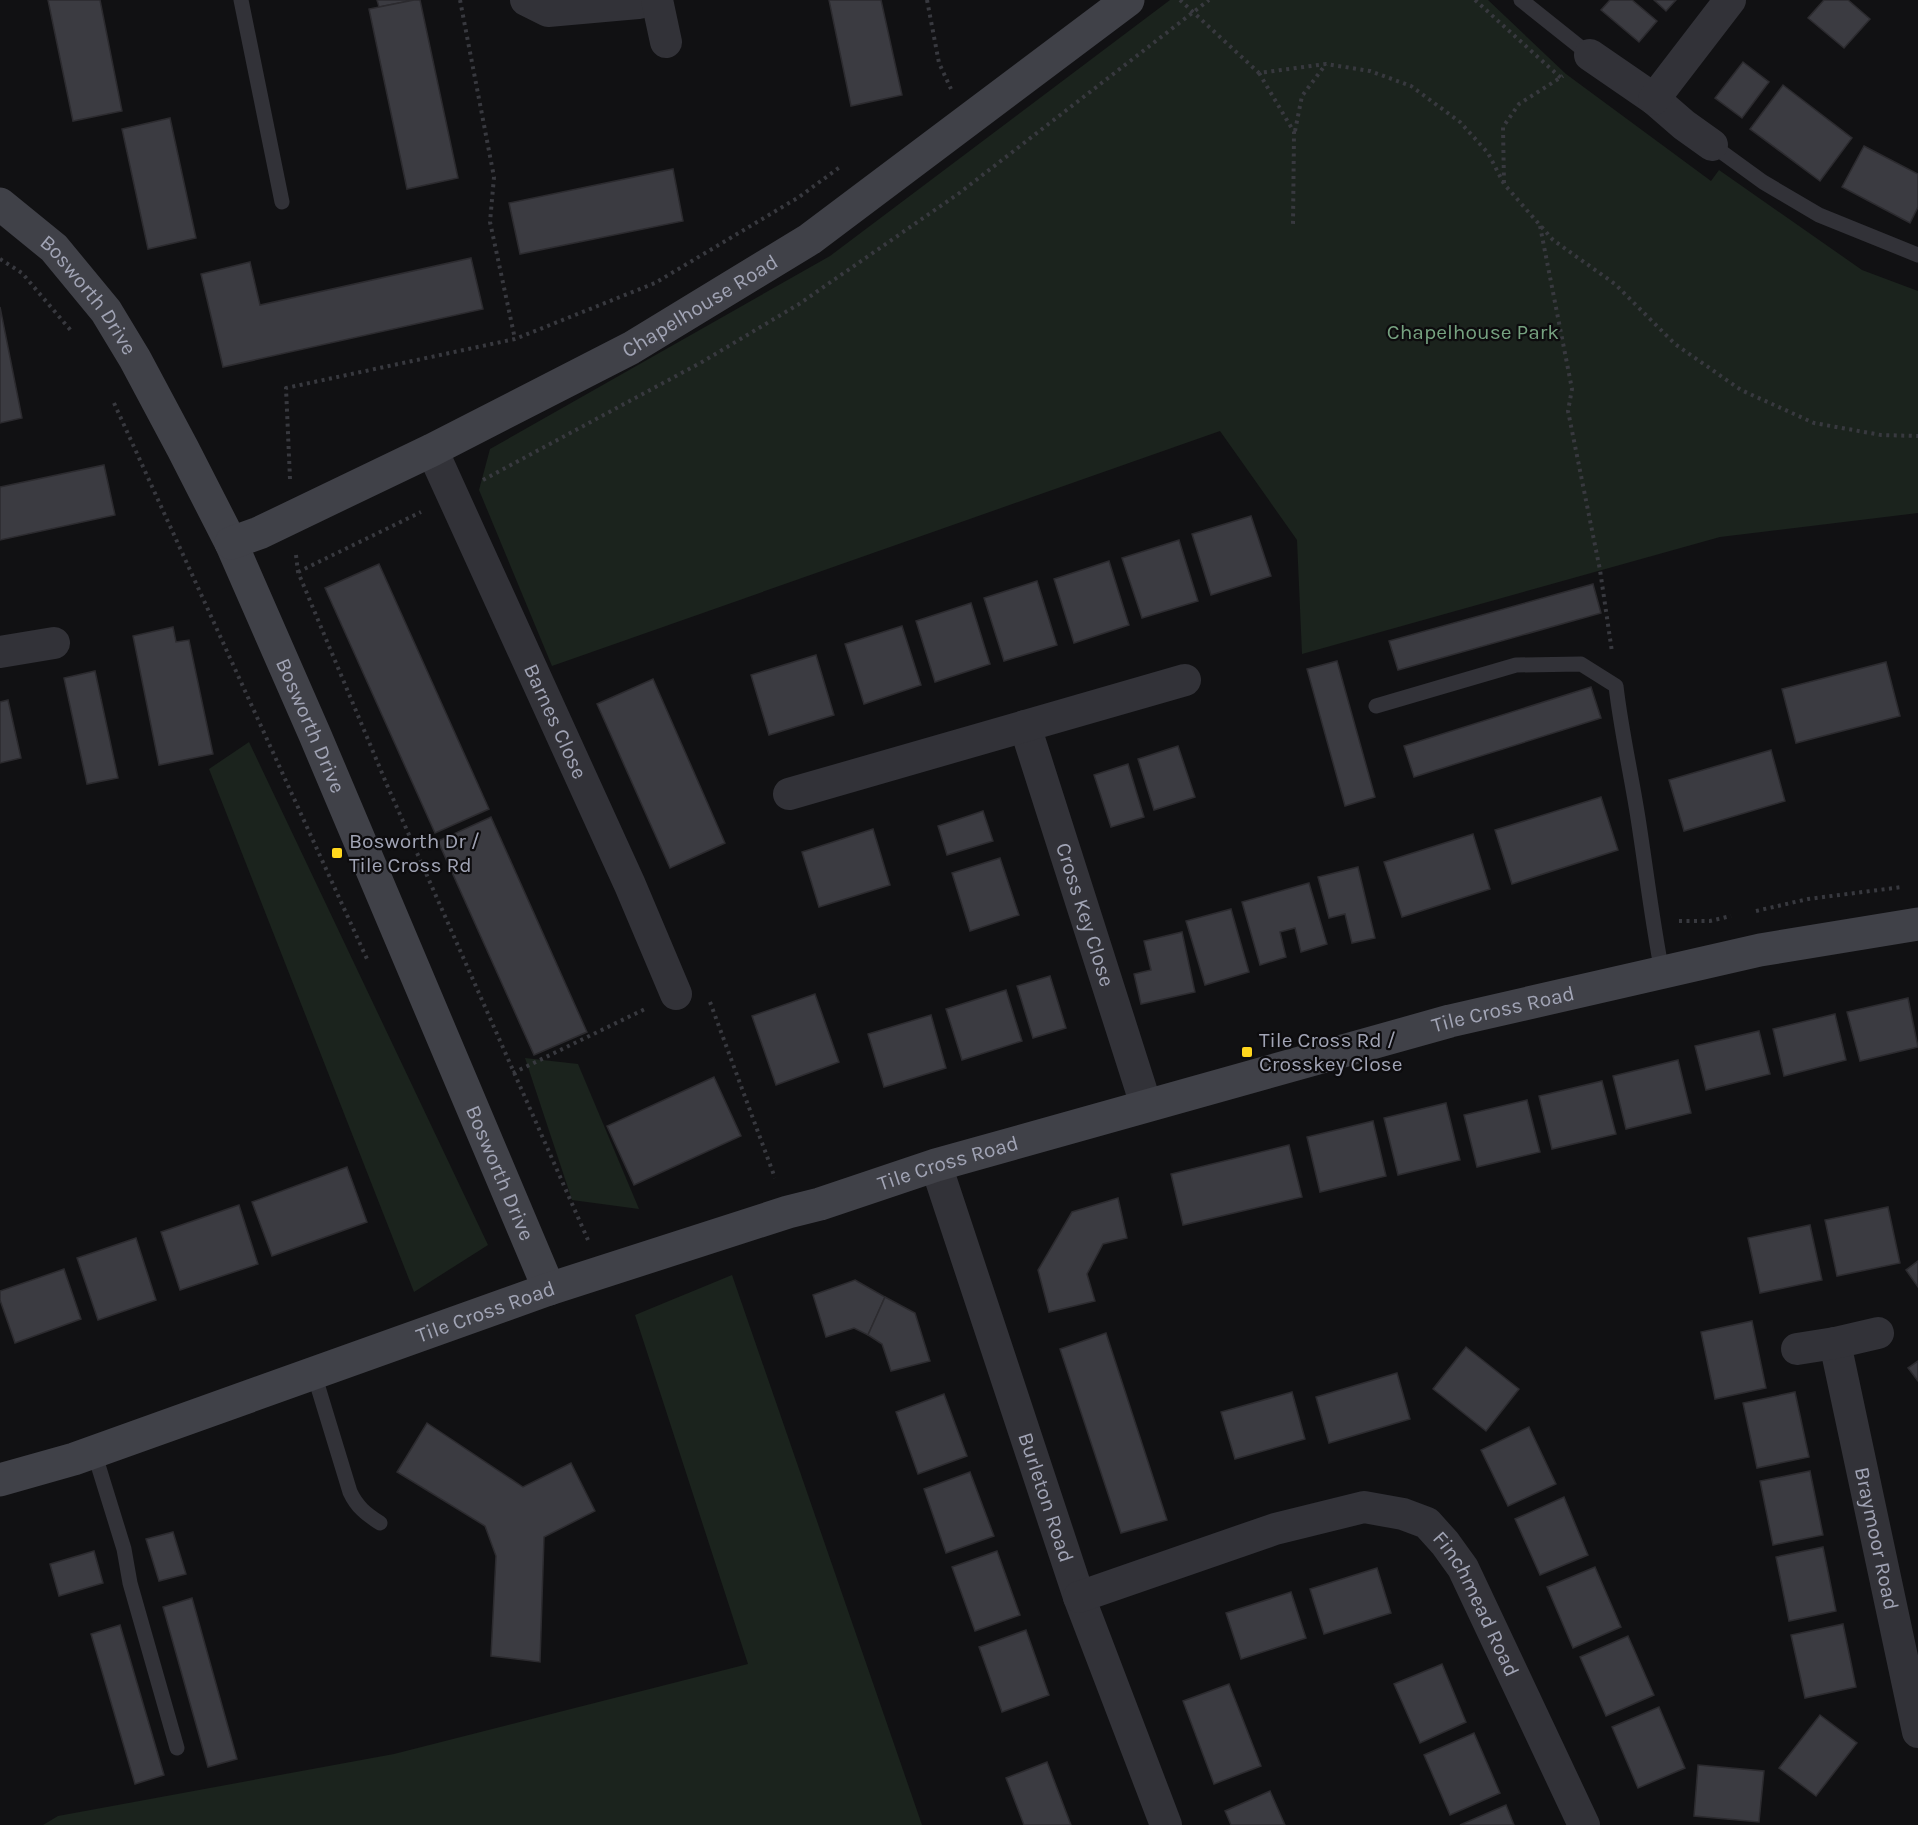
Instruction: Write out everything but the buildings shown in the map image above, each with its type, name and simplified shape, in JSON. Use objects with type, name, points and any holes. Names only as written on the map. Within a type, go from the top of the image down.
[{"type":"street","points":[[526,0],[548,11],[655,0],[666,42]]},
{"type":"street","name":"Chapelhouse Road","points":[[231,543],[259,533],[432,450],[632,348],[800,246],[1128,0]]},
{"type":"street","points":[[1654,99],[1730,0]]},
{"type":"street","points":[[1590,55],[1654,99],[1712,145]]},
{"type":"street","name":"Bosworth Drive","points":[[0,204],[54,248],[106,311],[135,359],[231,543],[315,735],[549,1289]]},
{"type":"street","name":"Barnes Close","points":[[432,450],[630,885],[676,994]]},
{"type":"street","points":[[0,652],[54,643]]},
{"type":"street","points":[[789,794],[1185,680]]},
{"type":"street","name":"Cross Key Close","points":[[1025,726],[1146,1105]]},
{"type":"street","name":"Tile Cross Road","points":[[0,1480],[94,1452],[549,1289],[788,1212],[820,1204],[936,1164],[1450,1021],[1760,950],[1918,924]]},
{"type":"street","name":"Burleton Road","points":[[936,1164],[1079,1596],[1166,1825]]},
{"type":"street","points":[[1797,1349],[1878,1333]]},
{"type":"street","name":"Braymoor Road","points":[[1835,1343],[1918,1732]]},
{"type":"street","name":"Finchmead Road","points":[[1079,1596],[1275,1528],[1364,1507],[1403,1514],[1427,1523],[1463,1568],[1584,1825]]},
{"type":"lane","points":[[241,0],[282,202]]},
{"type":"lane","points":[[1521,0],[1590,55]]},
{"type":"lane","points":[[1712,145],[1763,182],[1819,214],[1918,255]]},
{"type":"lane","points":[[1376,706],[1516,665],[1581,664],[1616,686],[1621,730],[1638,817],[1652,922],[1662,972]]},
{"type":"lane","points":[[314,1374],[350,1492],[363,1513],[380,1523]]},
{"type":"lane","points":[[94,1452],[124,1549],[130,1583],[177,1748]]},
{"type":"path","points":[[460,0],[494,177],[490,222],[515,339]]},
{"type":"path","points":[[927,0],[939,63],[966,122]]},
{"type":"path","points":[[1180,0],[1260,73],[1294,132]]},
{"type":"path","points":[[1475,0],[1561,78],[1519,104],[1503,127],[1504,184]]},
{"type":"path","points":[[1260,73],[1326,64],[1370,71],[1411,86],[1460,122],[1488,153],[1504,184],[1553,240],[1615,284],[1675,344],[1740,390],[1814,423],[1881,435],[1918,436]]},
{"type":"path","points":[[1293,225],[1294,132],[1302,96],[1326,64]]},
{"type":"path","points":[[941,94],[950,87]]},
{"type":"path","points":[[602,1272],[387,785],[298,572],[292,517],[286,388],[515,339],[655,283],[799,197],[846,162]]},
{"type":"path","points":[[1540,225],[1572,389],[1568,411],[1600,570],[1616,686]]},
{"type":"path","points":[[0,259],[22,273],[76,337]]},
{"type":"path","points":[[111,398],[371,968]]},
{"type":"path","points":[[298,572],[453,496]]},
{"type":"path","points":[[1745,913],[1808,899],[1908,886]]},
{"type":"path","points":[[1652,922],[1710,921],[1733,916]]},
{"type":"path","points":[[513,1073],[676,994],[704,984],[788,1212]]},
{"type":"green space","name":"Chapelhouse Park","points":[[1170,0],[1488,0],[1566,74],[1711,181],[1719,170],[1862,270],[1918,291],[1918,513],[1720,537],[1302,654],[1297,540],[1220,431],[552,666],[479,490],[490,449],[830,256]]},
{"type":"green space","points":[[249,742],[488,1245],[414,1292],[209,769]]},
{"type":"green space","points":[[525,1058],[578,1064],[639,1209],[572,1200]]},
{"type":"green space","points":[[732,1275],[922,1825],[43,1825],[58,1816],[394,1754],[748,1664],[635,1315]]},
{"type":"place","name":"Bosworth Dr / Tile Cross Rd","points":[[337,853]]},
{"type":"place","name":"Tile Cross Rd / Crosskey Close","points":[[1247,1052]]}]
